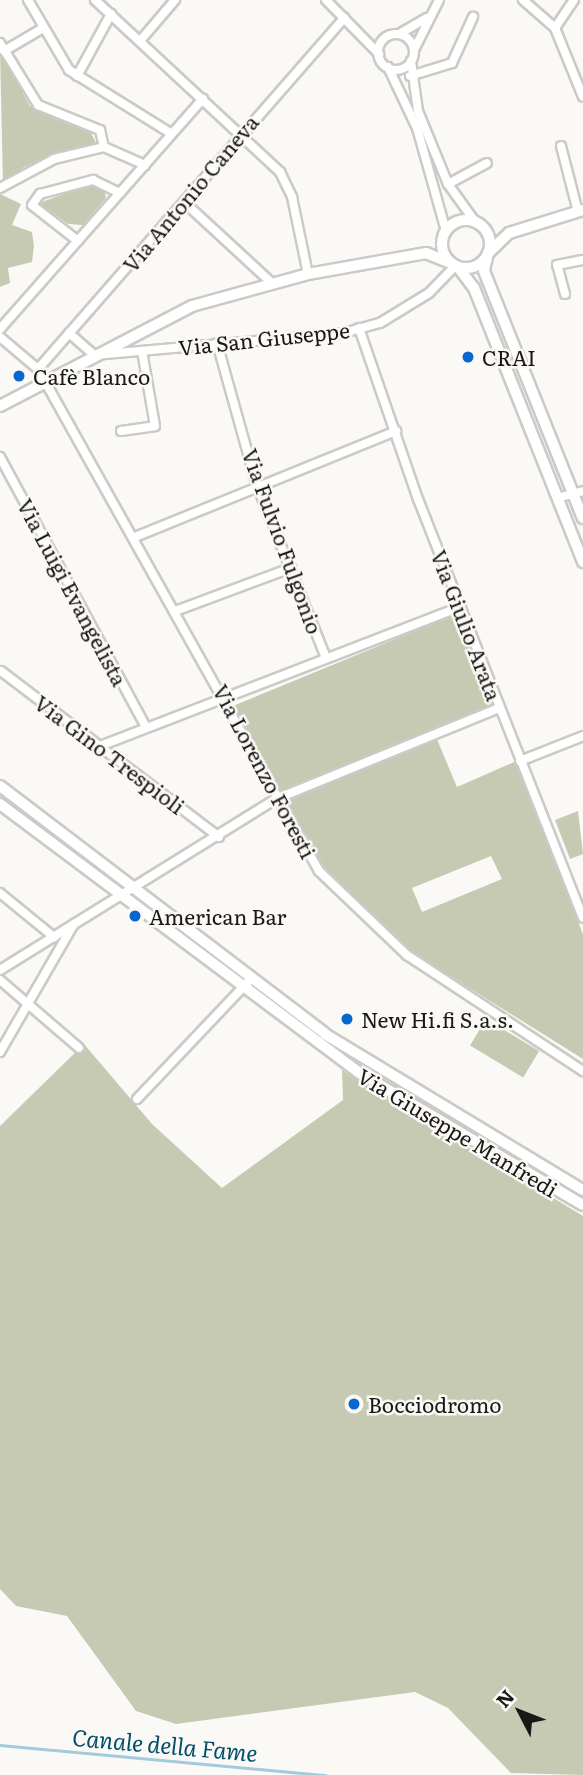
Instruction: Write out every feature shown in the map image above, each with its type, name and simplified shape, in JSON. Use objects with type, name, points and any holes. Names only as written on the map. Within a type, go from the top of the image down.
[{"type":"main road","points":[[0,406],[192,306],[308,274],[426,253],[455,265],[474,266],[509,233],[580,211]]},
{"type":"main road","points":[[426,253],[460,221],[509,233]]},
{"type":"main road","points":[[479,224],[488,253],[485,277],[534,398],[578,492],[583,518]]},
{"type":"main road","points":[[445,233],[443,252],[474,288],[583,562]]},
{"type":"main road","points":[[520,403],[534,398]]},
{"type":"main road","name":"Via Giuseppe Manfredi","points":[[0,786],[343,1045],[583,1190]]},
{"type":"main road","name":"Via Giuseppe Manfredi","points":[[1,807],[335,1055],[583,1205]]},
{"type":"street","points":[[28,0],[40,30],[77,76],[144,111],[172,134]]},
{"type":"street","points":[[95,0],[243,134],[280,172],[292,197],[308,274]]},
{"type":"street","points":[[140,41],[175,0]]},
{"type":"street","points":[[326,0],[363,34],[388,67],[417,128],[445,233]]},
{"type":"street","points":[[439,0],[414,52],[410,76],[448,184],[479,224]]},
{"type":"street","points":[[523,0],[555,28],[583,97]]},
{"type":"street","points":[[555,28],[574,0]]},
{"type":"street","points":[[77,76],[111,14]]},
{"type":"street","points":[[379,54],[395,35],[429,16]]},
{"type":"street","points":[[410,76],[452,63],[473,17]]},
{"type":"street","name":"Via Antonio Caneva","points":[[38,369],[344,18]]},
{"type":"street","points":[[40,30],[2,47],[38,105],[100,130],[104,147]]},
{"type":"street","points":[[363,34],[395,35],[414,52]]},
{"type":"street","points":[[388,67],[411,61]]},
{"type":"street","points":[[0,329],[203,99]]},
{"type":"street","points":[[561,146],[580,211]]},
{"type":"street","points":[[0,188],[54,159],[104,147],[145,165]]},
{"type":"street","points":[[448,184],[488,163]]},
{"type":"street","points":[[78,241],[32,205],[40,194],[93,180],[120,193]]},
{"type":"street","points":[[184,202],[273,284]]},
{"type":"street","points":[[565,294],[557,265],[583,260]]},
{"type":"street","name":"Via San Giuseppe","points":[[94,355],[359,328],[380,323],[429,293],[455,265]]},
{"type":"street","name":"Via Giulio Arata","points":[[359,328],[460,607],[583,918]]},
{"type":"street","points":[[69,333],[94,355]]},
{"type":"street","points":[[0,337],[38,369]]},
{"type":"street","name":"Via Fulvio Fulgonio","points":[[217,343],[256,483],[326,657]]},
{"type":"street","points":[[121,431],[155,426],[142,351]]},
{"type":"street","name":"Via Lorenzo Foresti","points":[[38,369],[177,610],[225,696],[276,799],[319,872],[352,908],[407,955],[583,1071]]},
{"type":"street","points":[[135,537],[256,483],[396,431]]},
{"type":"street","name":"Via Luigi Evangelista","points":[[0,457],[146,727]]},
{"type":"street","points":[[557,498],[578,492]]},
{"type":"street","points":[[177,610],[291,568]]},
{"type":"street","points":[[100,746],[460,607]]},
{"type":"street","name":"Via Gino Trespioli","points":[[1,671],[219,837]]},
{"type":"street","points":[[0,970],[123,897],[276,799],[499,708]]},
{"type":"street","points":[[520,761],[583,736]]},
{"type":"street","points":[[1,807],[13,797]]},
{"type":"street","points":[[0,893],[54,937]]},
{"type":"street","points":[[0,1052],[30,1006],[75,924]]},
{"type":"street","points":[[137,1099],[252,978]]},
{"type":"street","points":[[0,980],[79,1048]]},
{"type":"street","name":"Via Giuseppe Manfredi","points":[[335,1055],[343,1045]]},
{"type":"green space","points":[[0,51],[30,106],[91,133],[96,143],[24,167],[3,185]]},
{"type":"green space","points":[[89,185],[104,189],[106,198],[83,225],[68,224],[39,203]]},
{"type":"green space","points":[[0,194],[21,204],[12,225],[32,232],[34,246],[32,262],[8,268],[10,283],[0,287]]},
{"type":"green space","points":[[461,612],[500,706],[436,737],[457,787],[521,759],[583,935],[583,1059],[410,951],[325,869],[233,706]],"holes":[[[491,856],[502,879],[422,912],[412,888]]]},
{"type":"green space","points":[[578,811],[583,854],[570,859],[555,820]]},
{"type":"green space","points":[[486,1019],[539,1051],[523,1078],[470,1046]]},
{"type":"green space","points":[[84,1044],[152,1124],[222,1188],[343,1100],[342,1070],[583,1216],[583,1775],[511,1773],[448,1708],[415,1692],[176,1724],[136,1711],[67,1616],[16,1606],[0,1589],[0,1126]]},
{"type":"waterway","name":"Canale della Fame","points":[[0,1745],[326,1775]]},
{"type":"place","name":"CRAI","points":[[468,357]]},
{"type":"place","name":"Cafè Blanco","points":[[19,376]]},
{"type":"place","name":"American Bar","points":[[135,916]]},
{"type":"place","name":"New Hi.fi S.a.s.","points":[[347,1019]]},
{"type":"place","name":"Bocciodromo","points":[[354,1404]]}]
